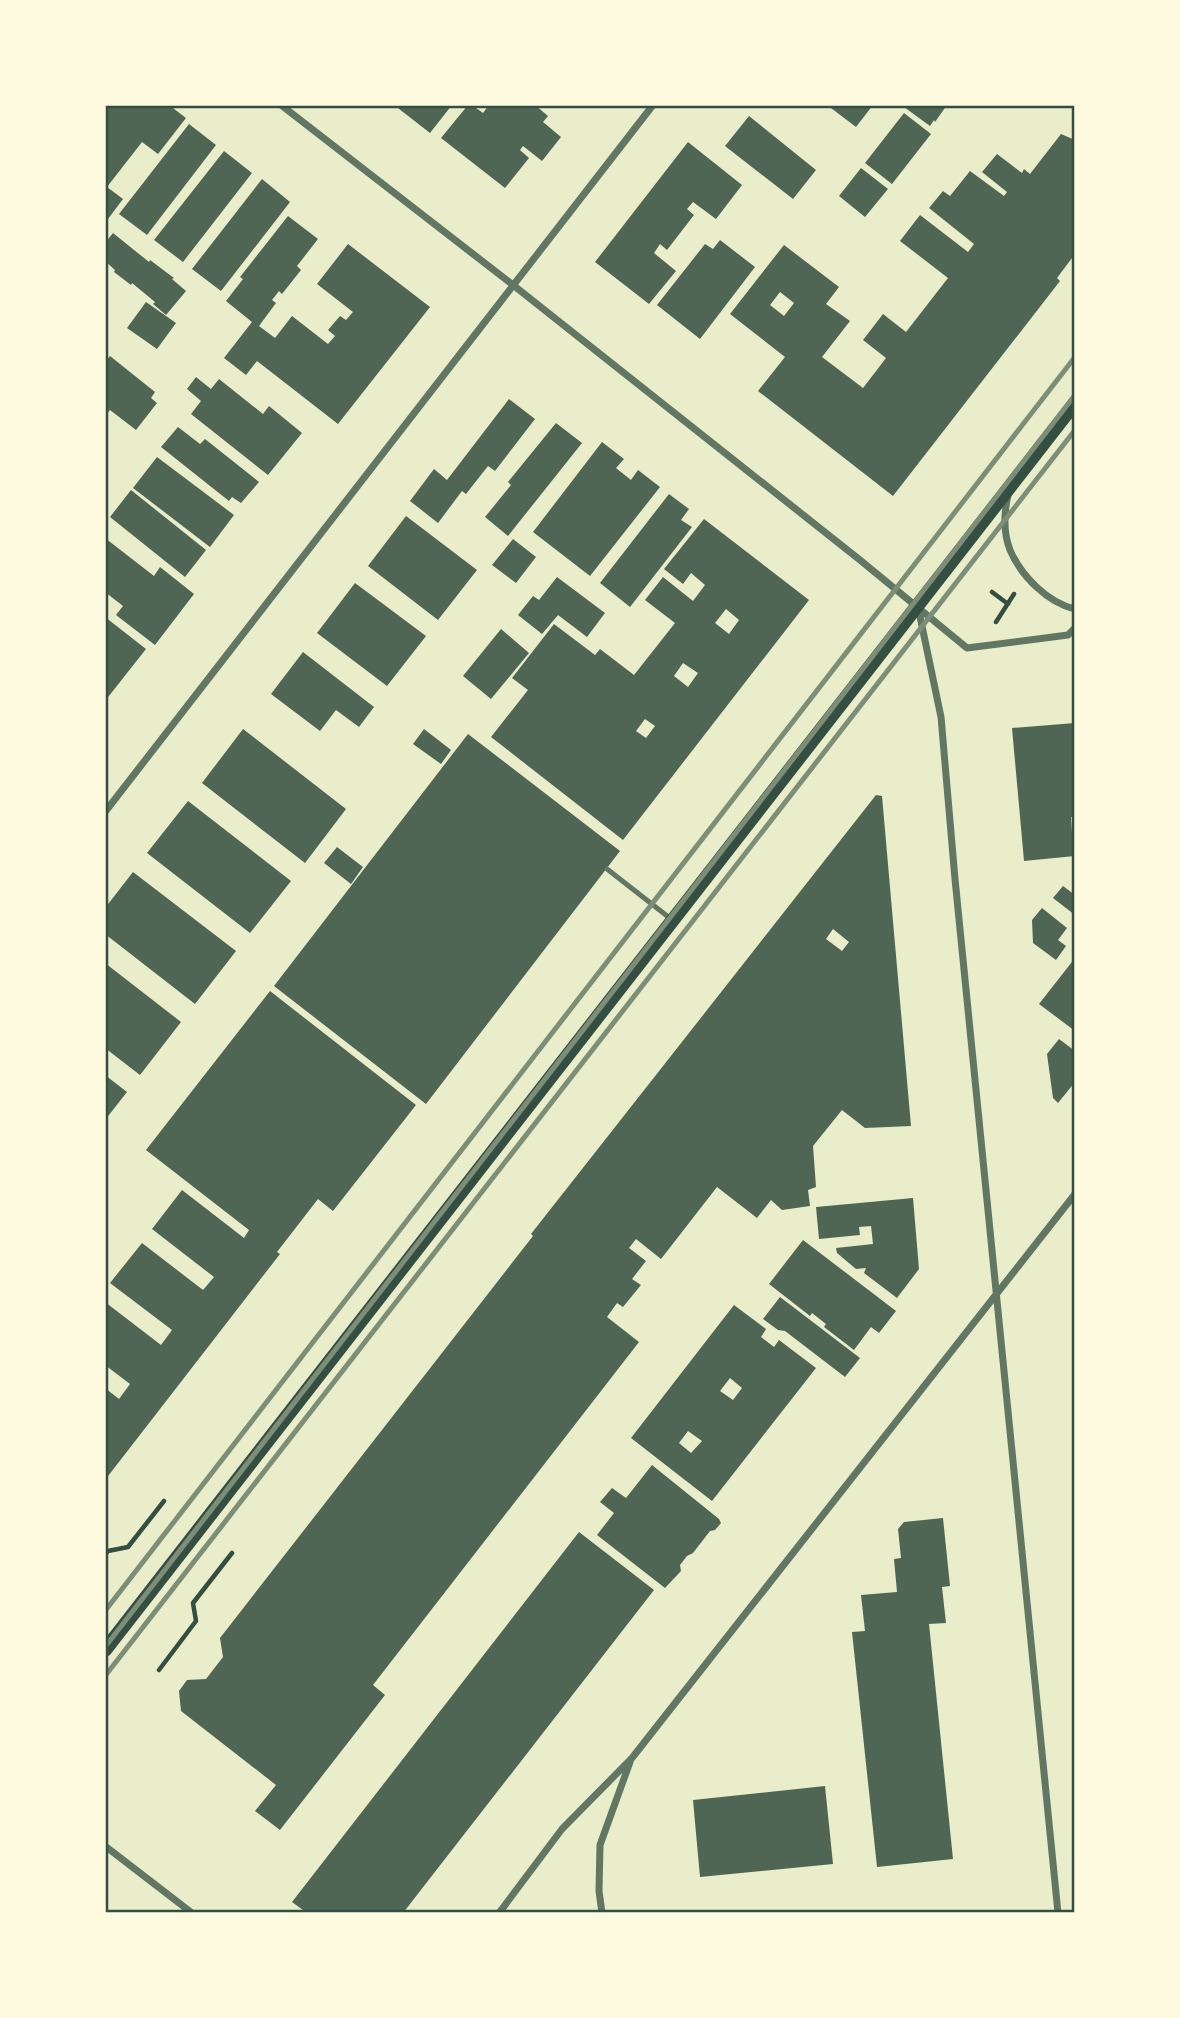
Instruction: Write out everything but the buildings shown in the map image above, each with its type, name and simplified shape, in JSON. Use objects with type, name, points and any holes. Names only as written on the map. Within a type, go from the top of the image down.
[{"type":"main road","points":[[105,1650],[1075,402]]},
{"type":"street","points":[[281,105],[513,285],[967,648],[1068,635],[1075,628]]},
{"type":"street","points":[[105,812],[653,105]]},
{"type":"street","points":[[1010,486],[1005,511],[1005,530],[1010,551],[1036,586],[1053,600],[1075,609]]},
{"type":"street","points":[[918,607],[941,717],[1058,1913]]},
{"type":"street","points":[[499,1913],[562,1829],[632,1758],[1075,1194]]},
{"type":"street","points":[[602,1913],[599,1891],[600,1844],[632,1758]]},
{"type":"street","points":[[105,1846],[192,1913]]},
{"type":"lane","points":[[607,869],[673,921]]},
{"type":"path","points":[[993,626],[1018,587]]},
{"type":"path","points":[[992,592],[1008,604]]},
{"type":"path","points":[[105,1555],[108,1551],[128,1547],[164,1501]]},
{"type":"path","points":[[159,1670],[196,1621],[193,1603],[232,1553]]},
{"type":"railway","points":[[105,1611],[1075,357]]},
{"type":"railway","points":[[105,1647],[1075,395]]},
{"type":"railway","points":[[105,1676],[1075,430]]}]
